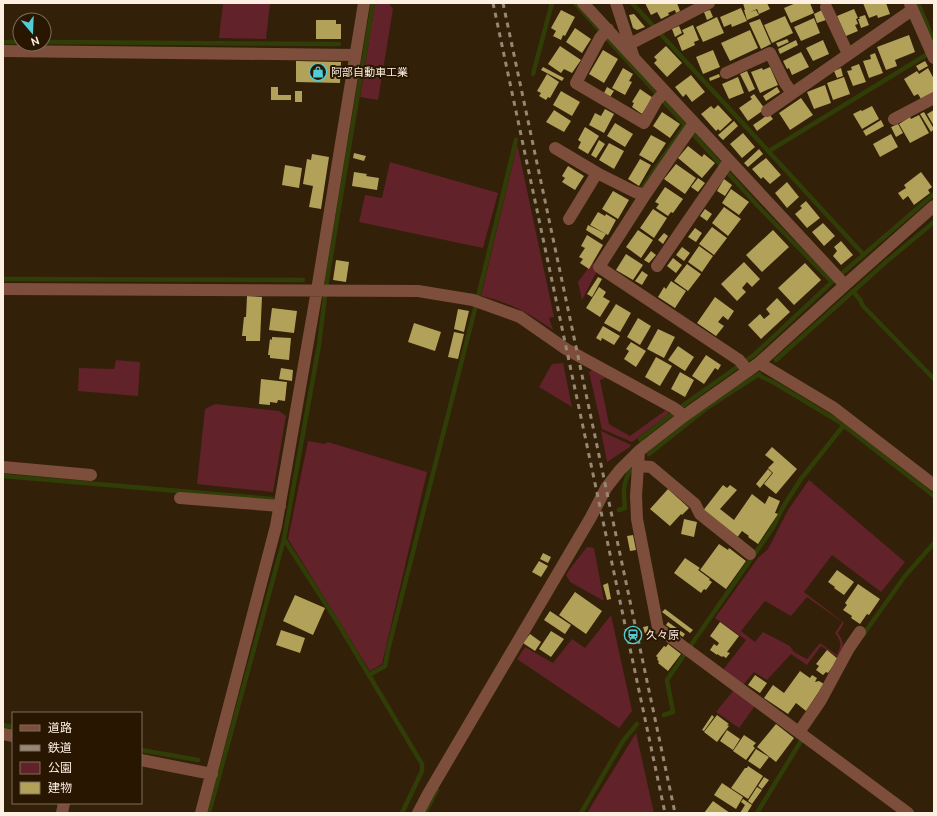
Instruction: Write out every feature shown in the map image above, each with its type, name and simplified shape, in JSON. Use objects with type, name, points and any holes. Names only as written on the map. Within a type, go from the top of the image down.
[{"type":"street","points":[[201,813],[276,526],[323,290],[355,55],[364,3]]},
{"type":"street","points":[[583,3],[604,33],[634,58],[662,96],[726,166],[840,280]]},
{"type":"street","points":[[616,3],[634,58]]},
{"type":"street","points":[[630,44],[709,3]]},
{"type":"street","points":[[826,7],[848,54]]},
{"type":"street","points":[[767,111],[848,54],[911,7],[932,54]]},
{"type":"street","points":[[604,33],[576,83],[644,123],[662,96]]},
{"type":"street","points":[[3,51],[355,55]]},
{"type":"street","points":[[726,73],[770,53],[785,83],[792,93]]},
{"type":"street","points":[[894,119],[934,98]]},
{"type":"street","points":[[691,127],[640,194],[599,267],[744,366]]},
{"type":"street","points":[[555,148],[597,173],[640,194]]},
{"type":"street","points":[[657,266],[726,166]]},
{"type":"street","points":[[569,219],[597,173]]},
{"type":"street","points":[[418,813],[606,488],[620,470],[679,412],[744,366],[759,363],[840,280],[934,206]]},
{"type":"street","points":[[3,289],[418,291],[476,301],[520,317],[572,352],[679,412]]},
{"type":"street","points":[[759,363],[834,408],[934,485]]},
{"type":"street","points":[[639,451],[636,496],[637,519],[658,628],[908,813]]},
{"type":"street","points":[[638,466],[651,467],[695,504],[700,514],[750,554]]},
{"type":"street","points":[[3,467],[91,476]]},
{"type":"street","points":[[180,498],[280,506]]},
{"type":"street","points":[[799,732],[820,700],[849,648],[860,632]]},
{"type":"street","points":[[142,760],[212,774]]},
{"type":"green space","points":[[223,3],[270,3],[266,39],[219,38]]},
{"type":"green space","points":[[375,3],[389,3],[393,9],[378,100],[360,97]]},
{"type":"green space","points":[[517,146],[554,317],[549,318],[553,330],[519,309],[481,296]]},
{"type":"green space","points":[[390,162],[498,193],[483,248],[359,222],[365,195],[382,198]]},
{"type":"green space","points":[[593,262],[597,271],[582,300],[578,282]]},
{"type":"green space","points":[[116,360],[140,362],[138,396],[78,391],[79,368],[114,369]]},
{"type":"green space","points":[[563,363],[572,407],[539,387],[552,364]]},
{"type":"green space","points":[[592,370],[614,381],[605,378],[600,380],[609,424],[630,436],[666,410],[669,414],[632,442],[602,429],[589,372]]},
{"type":"green space","points":[[215,404],[279,411],[286,416],[273,492],[197,484],[205,409]]},
{"type":"green space","points":[[601,431],[631,445],[630,447],[607,462]]},
{"type":"green space","points":[[308,441],[325,444],[328,442],[427,472],[382,664],[370,671],[288,539]]},
{"type":"green space","points":[[809,480],[905,562],[881,592],[832,555],[804,592],[844,623],[838,633],[842,640],[843,646],[839,658],[821,646],[807,665],[791,654],[767,680],[754,672],[743,685],[723,670],[746,640],[715,618],[758,558],[768,549],[788,510]],"holes":[[[807,597],[842,622],[835,633],[839,638],[840,643],[840,648],[837,655],[820,643],[807,659],[794,652],[790,646],[763,632],[755,642],[741,631],[765,601],[791,616]]]},
{"type":"green space","points":[[587,547],[594,548],[604,601],[570,582],[566,575]]},
{"type":"green space","points":[[611,615],[632,711],[619,728],[517,659],[525,647],[553,663],[572,639],[585,648]]},
{"type":"green space","points":[[733,691],[755,706],[739,728],[716,712]]},
{"type":"green space","points":[[636,733],[654,813],[587,813]]},
{"type":"building","points":[[645,3],[677,3],[680,11],[676,13],[675,10],[668,13],[669,15],[661,19],[657,12],[651,15]]},
{"type":"building","points":[[743,3],[767,3],[770,9],[759,14],[757,9],[750,12],[756,10],[759,15],[747,20]]},
{"type":"building","points":[[796,3],[810,3],[814,13],[791,23],[784,8]]},
{"type":"building","points":[[863,3],[886,3],[890,14],[878,18],[877,15],[869,18]]},
{"type":"building","points":[[741,8],[747,21],[732,27],[731,24],[724,27],[720,17]]},
{"type":"building","points":[[854,9],[858,18],[856,19],[858,24],[855,25],[858,31],[846,36],[837,16]]},
{"type":"building","points":[[561,10],[575,17],[565,36],[563,35],[561,40],[553,36],[556,31],[551,28]]},
{"type":"building","points":[[710,10],[713,17],[707,20],[704,12]]},
{"type":"building","points":[[822,10],[826,20],[817,23],[814,14]]},
{"type":"building","points":[[634,14],[645,27],[637,30],[633,28],[629,15]]},
{"type":"building","points":[[865,15],[869,25],[861,28],[858,19],[860,19],[859,17]]},
{"type":"building","points":[[785,16],[793,33],[772,43],[764,25]]},
{"type":"building","points":[[717,17],[724,33],[703,42],[696,27]]},
{"type":"building","points":[[814,18],[820,33],[801,41],[794,27]]},
{"type":"building","points":[[760,19],[771,44],[761,49],[749,23]]},
{"type":"building","points":[[316,20],[336,20],[336,24],[341,24],[341,39],[316,39]]},
{"type":"building","points":[[693,25],[699,40],[694,42],[695,45],[682,51],[677,38],[684,34],[682,30]]},
{"type":"building","points":[[679,26],[682,33],[675,37],[672,29]]},
{"type":"building","points":[[575,28],[591,39],[582,53],[566,42]]},
{"type":"building","points":[[750,30],[758,48],[730,61],[721,43]]},
{"type":"building","points":[[909,35],[915,52],[895,60],[897,66],[886,70],[877,47]]},
{"type":"building","points":[[787,39],[789,42],[778,47],[776,43]]},
{"type":"building","points":[[796,40],[798,45],[780,54],[778,49]]},
{"type":"building","points":[[823,40],[829,54],[813,61],[806,48]]},
{"type":"building","points":[[560,46],[581,60],[572,73],[564,69],[561,73],[548,64]]},
{"type":"building","points":[[666,46],[682,63],[667,77],[654,63],[657,60],[654,57]]},
{"type":"building","points":[[603,50],[618,59],[604,83],[589,74]]},
{"type":"building","points":[[713,50],[720,67],[703,74],[696,57]]},
{"type":"building","points":[[801,52],[809,67],[792,75],[789,68],[787,69],[783,61]]},
{"type":"building","points":[[875,53],[883,73],[869,78],[863,61],[871,59],[870,55]]},
{"type":"building","name":"阿部自動車工業","points":[[296,61],[341,62],[340,83],[296,82]]},
{"type":"building","points":[[925,61],[928,66],[919,71],[916,66]]},
{"type":"building","points":[[859,64],[866,82],[853,86],[847,71],[852,70],[851,67]]},
{"type":"building","points":[[543,67],[564,78],[562,81],[541,70]]},
{"type":"building","points":[[770,67],[778,85],[760,93],[751,72]]},
{"type":"building","points":[[623,68],[633,74],[629,81],[632,82],[625,95],[612,88]]},
{"type":"building","points":[[841,68],[843,76],[837,78],[834,71]]},
{"type":"building","points":[[928,68],[934,79],[934,92],[921,99],[918,94],[914,96],[904,79],[917,71],[919,74]]},
{"type":"building","points":[[747,71],[755,89],[749,92],[740,74]]},
{"type":"building","points":[[547,74],[559,82],[550,98],[548,97],[546,100],[539,96],[541,93],[537,91]]},
{"type":"building","points":[[719,74],[720,77],[710,81],[709,78]]},
{"type":"building","points":[[691,75],[705,92],[692,102],[686,94],[683,97],[675,87]]},
{"type":"building","points":[[738,77],[744,93],[729,99],[722,84]]},
{"type":"building","points":[[844,77],[850,94],[833,100],[827,83]]},
{"type":"building","points":[[825,85],[831,103],[814,109],[807,92]]},
{"type":"building","points":[[271,87],[278,87],[278,95],[291,95],[291,100],[271,100]]},
{"type":"building","points":[[607,87],[614,91],[610,97],[604,93]]},
{"type":"building","points":[[777,87],[780,92],[766,101],[763,96]]},
{"type":"building","points":[[640,89],[653,98],[642,114],[632,107],[634,103],[632,102]]},
{"type":"building","points":[[295,91],[302,91],[302,102],[295,102]]},
{"type":"building","points":[[561,91],[580,102],[572,116],[553,105]]},
{"type":"building","points":[[754,94],[765,109],[748,121],[739,108],[752,99],[750,97]]},
{"type":"building","points":[[801,98],[813,115],[790,130],[779,113]]},
{"type":"building","points":[[718,105],[732,120],[720,131],[718,129],[716,131],[701,114],[711,106],[714,109]]},
{"type":"building","points":[[872,106],[879,119],[862,129],[853,114]]},
{"type":"building","points":[[605,109],[614,114],[604,133],[589,125],[595,113],[601,116]]},
{"type":"building","points":[[554,110],[571,121],[564,132],[546,122]]},
{"type":"building","points":[[934,110],[934,126],[927,114]]},
{"type":"building","points":[[662,112],[680,124],[670,138],[653,126]]},
{"type":"building","points":[[924,112],[934,129],[931,132],[920,114]]},
{"type":"building","points":[[769,114],[773,119],[757,131],[753,125]]},
{"type":"building","points":[[919,115],[929,133],[910,143],[899,124],[910,117],[911,119]]},
{"type":"building","points":[[881,120],[884,126],[866,136],[863,131]]},
{"type":"building","points":[[734,121],[738,126],[723,140],[718,135]]},
{"type":"building","points":[[615,123],[633,134],[625,147],[607,136]]},
{"type":"building","points":[[898,124],[903,133],[896,137],[891,127]]},
{"type":"building","points":[[585,127],[599,136],[588,154],[578,148],[581,142],[578,140]]},
{"type":"building","points":[[743,133],[755,147],[742,158],[730,144]]},
{"type":"building","points":[[891,134],[898,147],[880,157],[873,144]]},
{"type":"building","points":[[651,135],[666,143],[653,163],[639,155]]},
{"type":"building","points":[[599,140],[605,144],[596,158],[591,155]]},
{"type":"building","points":[[609,143],[624,151],[614,169],[599,160]]},
{"type":"building","points":[[688,146],[702,157],[704,154],[715,163],[702,178],[678,158]]},
{"type":"building","points":[[759,149],[763,154],[748,167],[744,163]]},
{"type":"building","points":[[354,153],[366,156],[364,161],[353,158]]},
{"type":"building","points":[[312,154],[329,157],[321,209],[309,207],[313,186],[303,184],[307,159],[311,160]]},
{"type":"building","points":[[766,158],[781,175],[770,184],[763,177],[761,179],[752,169]]},
{"type":"building","points":[[640,159],[651,165],[639,186],[628,179]]},
{"type":"building","points":[[676,164],[696,178],[685,194],[664,179]]},
{"type":"building","points":[[285,165],[302,168],[299,188],[282,185]]},
{"type":"building","points":[[568,166],[584,176],[575,190],[562,182],[565,178],[562,176]]},
{"type":"building","points":[[354,172],[379,178],[377,190],[352,186]]},
{"type":"building","points":[[921,172],[932,187],[928,190],[930,193],[914,205],[908,196],[903,200],[898,193],[906,188],[904,185]]},
{"type":"building","points":[[698,178],[705,183],[698,192],[691,187]]},
{"type":"building","points":[[724,179],[732,185],[725,196],[717,191]]},
{"type":"building","points":[[787,182],[799,197],[787,208],[775,193]]},
{"type":"building","points":[[665,187],[683,199],[673,213],[671,212],[668,216],[656,208],[659,204],[655,202]]},
{"type":"building","points":[[731,189],[749,202],[739,215],[722,203]]},
{"type":"building","points":[[613,191],[629,200],[618,219],[602,209]]},
{"type":"building","points":[[806,201],[820,218],[807,228],[795,214],[802,208],[800,206]]},
{"type":"building","points":[[724,207],[741,219],[728,236],[712,223]]},
{"type":"building","points":[[653,209],[667,218],[654,238],[640,228]]},
{"type":"building","points":[[705,209],[712,214],[707,221],[700,216]]},
{"type":"building","points":[[598,212],[605,216],[606,214],[616,220],[608,235],[590,225]]},
{"type":"building","points":[[823,223],[835,236],[824,246],[812,232]]},
{"type":"building","points":[[588,225],[606,234],[602,240],[586,230]]},
{"type":"building","points":[[712,227],[727,238],[714,255],[699,244]]},
{"type":"building","points":[[695,228],[702,233],[696,242],[688,237]]},
{"type":"building","points":[[638,230],[653,240],[641,258],[626,247]]},
{"type":"building","points":[[773,230],[789,247],[762,272],[746,255]]},
{"type":"building","points":[[664,233],[668,236],[663,244],[658,240]]},
{"type":"building","points":[[587,235],[603,245],[589,269],[580,263],[583,259],[579,257],[585,248],[581,246]]},
{"type":"building","points":[[841,241],[853,255],[841,265],[833,256],[837,251],[834,247]]},
{"type":"building","points":[[699,246],[713,256],[702,272],[688,262]]},
{"type":"building","points":[[682,247],[690,253],[684,261],[676,255]]},
{"type":"building","points":[[651,251],[656,255],[649,263],[644,260]]},
{"type":"building","points":[[626,254],[643,265],[633,280],[616,270]]},
{"type":"building","points":[[673,258],[682,265],[676,273],[667,266]]},
{"type":"building","points":[[336,260],[349,262],[346,282],[333,280]]},
{"type":"building","points":[[744,262],[760,279],[752,287],[747,282],[742,288],[746,292],[737,301],[721,284]]},
{"type":"building","points":[[805,263],[821,280],[794,305],[778,288]]},
{"type":"building","points":[[687,264],[701,274],[688,291],[674,281]]},
{"type":"building","points":[[642,271],[648,275],[642,285],[635,281]]},
{"type":"building","points":[[598,277],[602,279],[592,297],[587,294]]},
{"type":"building","points":[[671,281],[686,291],[675,308],[658,297],[664,287],[666,289]]},
{"type":"building","points":[[599,287],[606,292],[603,297],[610,301],[600,317],[586,308]]},
{"type":"building","points":[[247,296],[262,297],[260,341],[246,341],[246,336],[242,336],[244,317],[246,317]]},
{"type":"building","points":[[715,297],[734,311],[728,320],[723,316],[718,322],[724,326],[716,336],[697,323]]},
{"type":"building","points":[[777,298],[790,312],[761,339],[748,325],[760,314],[764,319],[770,314],[766,309]]},
{"type":"building","points":[[616,304],[631,313],[620,332],[604,323]]},
{"type":"building","points":[[272,308],[297,311],[294,333],[269,330]]},
{"type":"building","points":[[458,309],[469,311],[464,332],[454,329]]},
{"type":"building","points":[[638,318],[651,326],[640,345],[627,337]]},
{"type":"building","points":[[414,323],[441,332],[435,351],[408,342]]},
{"type":"building","points":[[603,326],[620,336],[614,345],[602,338],[601,341],[596,338]]},
{"type":"building","points":[[658,329],[675,337],[664,358],[647,349]]},
{"type":"building","points":[[454,332],[464,334],[458,359],[448,357]]},
{"type":"building","points":[[272,337],[291,338],[289,360],[270,358],[270,355],[268,355],[270,339],[272,340]]},
{"type":"building","points":[[631,342],[646,351],[636,367],[624,359],[629,351],[626,349]]},
{"type":"building","points":[[678,346],[694,357],[685,371],[668,360]]},
{"type":"building","points":[[706,355],[721,365],[718,370],[715,368],[704,384],[692,376]]},
{"type":"building","points":[[656,357],[672,366],[660,386],[645,377]]},
{"type":"building","points":[[281,368],[293,370],[292,381],[279,379]]},
{"type":"building","points":[[680,372],[694,380],[685,397],[671,389]]},
{"type":"building","points":[[261,379],[287,382],[285,401],[278,400],[277,403],[270,402],[270,405],[259,404]]},
{"type":"building","points":[[772,447],[797,469],[776,494],[764,484],[773,473],[768,468],[774,462],[765,455]]},
{"type":"building","points":[[768,469],[772,473],[760,488],[756,484]]},
{"type":"building","points":[[723,485],[727,488],[730,485],[737,490],[720,509],[734,520],[752,494],[765,504],[769,496],[780,501],[775,513],[778,514],[758,544],[742,531],[736,539],[702,512]]},
{"type":"building","points":[[668,489],[689,508],[670,526],[650,509]]},
{"type":"building","points":[[684,519],[697,522],[694,537],[681,534]]},
{"type":"building","points":[[633,535],[636,550],[630,551],[627,536]]},
{"type":"building","points":[[719,544],[728,550],[729,548],[746,561],[726,589],[700,570]]},
{"type":"building","points":[[543,553],[551,557],[548,563],[540,559]]},
{"type":"building","points":[[685,558],[700,568],[698,570],[712,582],[706,590],[704,589],[701,593],[674,573]]},
{"type":"building","points":[[539,561],[548,566],[541,577],[532,572]]},
{"type":"building","points":[[837,570],[854,582],[844,595],[828,582]]},
{"type":"building","points":[[608,583],[611,599],[607,600],[603,585]]},
{"type":"building","points":[[858,584],[880,599],[869,615],[867,614],[860,624],[843,610],[847,605],[845,603]]},
{"type":"building","points":[[575,592],[602,611],[586,634],[559,615]]},
{"type":"building","points":[[295,595],[325,608],[313,635],[283,621]]},
{"type":"building","points":[[665,609],[693,630],[690,633],[662,612]]},
{"type":"building","points":[[550,611],[571,625],[565,634],[544,620]]},
{"type":"building","points":[[668,622],[685,634],[683,637],[666,625]]},
{"type":"building","points":[[720,622],[739,636],[727,652],[730,653],[726,658],[717,655],[710,650],[714,644],[717,646],[719,643],[710,636]]},
{"type":"building","points":[[648,626],[650,637],[646,637],[643,627]]},
{"type":"building","points":[[281,630],[305,638],[300,653],[276,645]]},
{"type":"building","points":[[551,631],[564,639],[551,657],[539,649]]},
{"type":"building","points":[[530,634],[541,642],[535,651],[523,643]]},
{"type":"building","points":[[668,644],[681,654],[668,671],[658,663],[658,658],[656,656],[664,646],[666,647]]},
{"type":"building","points":[[827,650],[838,659],[828,673],[826,672],[823,675],[816,670],[819,666],[816,664]]},
{"type":"building","points":[[800,671],[810,678],[812,675],[817,678],[815,682],[819,681],[824,684],[806,711],[796,703],[788,714],[764,698],[773,685],[784,693]]},
{"type":"building","points":[[755,675],[767,683],[760,693],[748,685]]},
{"type":"building","points":[[712,715],[714,717],[704,731],[702,730]]},
{"type":"building","points":[[717,715],[729,724],[727,725],[729,726],[717,742],[704,732]]},
{"type":"building","points":[[776,724],[794,738],[776,762],[757,747]]},
{"type":"building","points":[[727,730],[740,739],[733,750],[720,741]]},
{"type":"building","points":[[744,735],[756,743],[753,746],[755,748],[746,760],[733,751]]},
{"type":"building","points":[[756,749],[769,757],[760,769],[748,761]]},
{"type":"building","points":[[748,766],[763,776],[748,799],[731,788]]},
{"type":"building","points":[[764,777],[769,780],[762,789],[758,786]]},
{"type":"building","points":[[722,783],[743,797],[736,809],[714,795]]},
{"type":"building","points":[[757,787],[762,790],[752,804],[748,801]]},
{"type":"building","points":[[743,799],[752,805],[747,813],[740,813],[745,805],[741,802]]},
{"type":"building","points":[[713,801],[730,813],[704,813]]},
{"type":"waterway","points":[[209,813],[284,539],[319,345],[327,280],[373,3]]},
{"type":"waterway","points":[[533,74],[552,3]]},
{"type":"waterway","points":[[575,3],[758,206],[832,282]]},
{"type":"waterway","points":[[632,3],[864,255]]},
{"type":"waterway","points":[[918,3],[934,41]]},
{"type":"waterway","points":[[3,42],[12,42]]},
{"type":"waterway","points":[[52,42],[339,44]]},
{"type":"waterway","points":[[769,151],[931,52]]},
{"type":"waterway","points":[[639,193],[685,125]]},
{"type":"waterway","points":[[369,675],[385,666],[516,140]]},
{"type":"waterway","points":[[642,441],[640,439],[685,404],[754,355],[832,282],[934,194]]},
{"type":"waterway","points":[[776,360],[887,261],[934,222]]},
{"type":"waterway","points":[[3,279],[303,280]]},
{"type":"waterway","points":[[853,291],[861,301],[862,305],[934,379]]},
{"type":"waterway","points":[[649,454],[708,407],[759,374]]},
{"type":"waterway","points":[[758,375],[773,382],[838,421],[934,496]]},
{"type":"waterway","points":[[691,645],[772,529],[783,507],[801,479],[844,425]]},
{"type":"waterway","points":[[619,510],[625,508],[624,487],[626,478],[631,468]]},
{"type":"waterway","points":[[3,476],[272,499]]},
{"type":"waterway","points":[[284,539],[336,620],[422,764],[422,771],[402,813]]},
{"type":"waterway","points":[[863,635],[905,576],[934,543]]},
{"type":"waterway","points":[[664,715],[673,712],[667,680],[684,655]]},
{"type":"waterway","points":[[581,813],[623,741],[637,724]]},
{"type":"waterway","points":[[3,725],[12,727]]},
{"type":"waterway","points":[[757,813],[801,741]]},
{"type":"waterway","points":[[142,750],[198,760]]},
{"type":"waterway","points":[[425,813],[437,790]]},
{"type":"railway","points":[[493,3],[665,813]]},
{"type":"railway","points":[[503,3],[675,813]]},
{"type":"place","name":"阿部自動車工業","points":[[318,72]]},
{"type":"place","name":"久々原","points":[[633,635]]}]
